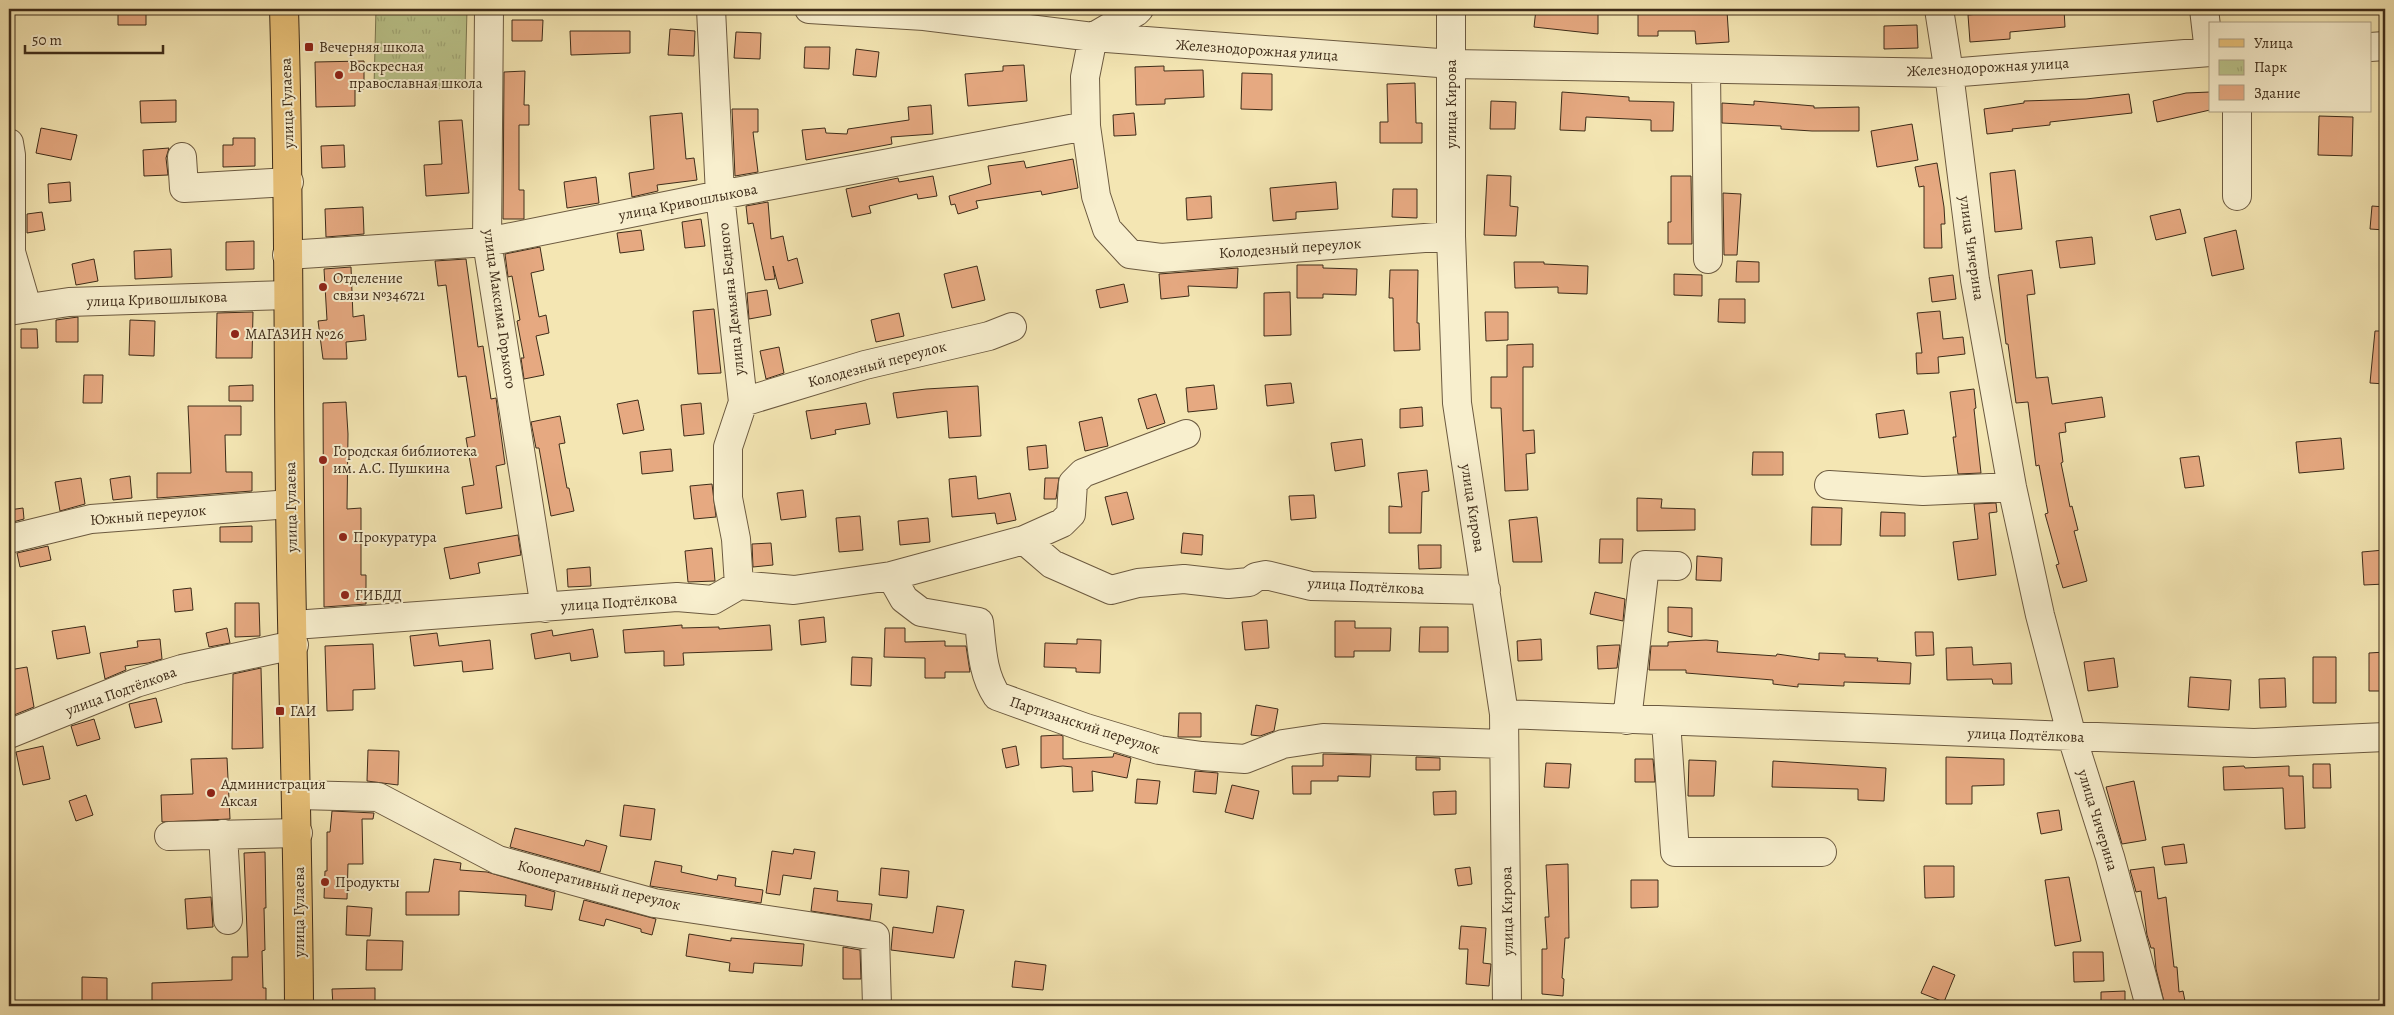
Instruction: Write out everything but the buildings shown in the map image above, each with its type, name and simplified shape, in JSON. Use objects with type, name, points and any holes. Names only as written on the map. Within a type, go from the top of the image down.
[{"type":"main road","name":"улица Гулаева","points":[[284,9],[289,182],[290,504],[298,795],[299,1006]]},
{"type":"street","name":"улица Максима Горького","points":[[489,9],[487,242],[545,608]]},
{"type":"street","name":"улица Демьяна Бедного","points":[[711,9],[720,195],[743,402],[728,447],[728,498],[736,539],[739,585]]},
{"type":"street","name":"Железнодорожная улица","points":[[809,9],[924,16],[1092,37],[1452,64],[1949,73],[2209,52]]},
{"type":"street","points":[[1086,126],[1085,77],[1092,37],[1139,9]]},
{"type":"street","name":"улица Кирова","points":[[1452,9],[1450,236],[1457,403],[1504,714],[1507,1006]]},
{"type":"street","name":"улица Чичерина","points":[[1938,9],[1949,73],[1975,280],[2012,487],[2040,615],[2072,737],[2110,857],[2150,1006]]},
{"type":"street","name":"Железнодорожная улица","points":[[2204,9],[2209,45]]},
{"type":"street","points":[[2372,47],[2385,46]]},
{"type":"street","points":[[1706,70],[1708,259]]},
{"type":"street","points":[[2237,112],[2237,196]]},
{"type":"street","name":"улица Кривошлыкова","points":[[288,254],[487,242],[720,195],[1086,126]]},
{"type":"street","name":"Колодезный переулок","points":[[1086,126],[1096,196],[1107,229],[1130,254],[1161,258],[1450,236]]},
{"type":"street","name":"улица Кривошлыкова","points":[[9,142],[11,155],[11,252],[18,309],[69,302],[288,295]]},
{"type":"street","points":[[182,157],[184,188],[289,182]]},
{"type":"street","name":"Колодезный переулок","points":[[743,402],[865,365],[989,336],[1012,327]]},
{"type":"street","points":[[739,585],[794,590],[891,576],[1024,540],[1062,523],[1071,514],[1074,482],[1083,473],[1186,434]]},
{"type":"street","points":[[1829,485],[1923,491],[2012,487]]},
{"type":"street","name":"Южный переулок","points":[[9,539],[91,519],[290,504]]},
{"type":"street","name":"улица Подтёлкова","points":[[1024,540],[1052,564],[1111,590],[1138,583],[1184,579],[1228,584],[1249,582],[1266,575],[1311,586],[1486,590]]},
{"type":"street","points":[[1627,720],[1645,565],[1676,566]]},
{"type":"street","name":"Партизанский переулок","points":[[891,576],[904,599],[921,612],[979,622],[984,668],[988,683],[996,696],[1086,728],[1159,750],[1245,759],[1282,744],[1323,738],[1504,744]]},
{"type":"street","name":"улица Подтёлкова","points":[[9,734],[145,680],[294,635],[545,608],[678,597],[713,600],[739,585]]},
{"type":"street","name":"улица Подтёлкова","points":[[1504,714],[2254,743],[2385,737]]},
{"type":"street","points":[[1666,721],[1675,852],[1822,852]]},
{"type":"street","name":"Кооперативный переулок","points":[[298,795],[378,797],[498,860],[654,903],[875,936],[877,1006]]},
{"type":"street","points":[[223,834],[228,920]]},
{"type":"street","points":[[170,836],[298,834]]},
{"type":"green space","points":[[376,9],[467,9],[465,89],[374,87]]},
{"type":"place","name":"Вечерняя школа","points":[[309,47]]},
{"type":"place","name":"Воскресная православная школа","points":[[339,75]]},
{"type":"place","name":"Отделение связи №346721","points":[[323,287]]},
{"type":"place","name":"МАГАЗИН №26","points":[[235,334]]},
{"type":"place","name":"Городская библиотека им. А.С. Пушкина","points":[[323,460]]},
{"type":"place","name":"Прокуратура","points":[[343,537]]},
{"type":"place","name":"ГИБДД","points":[[345,595]]},
{"type":"place","name":"ГАИ","points":[[280,711]]},
{"type":"place","name":"Администрация Аксая","points":[[211,793]]},
{"type":"place","name":"Продукты","points":[[325,882]]}]
